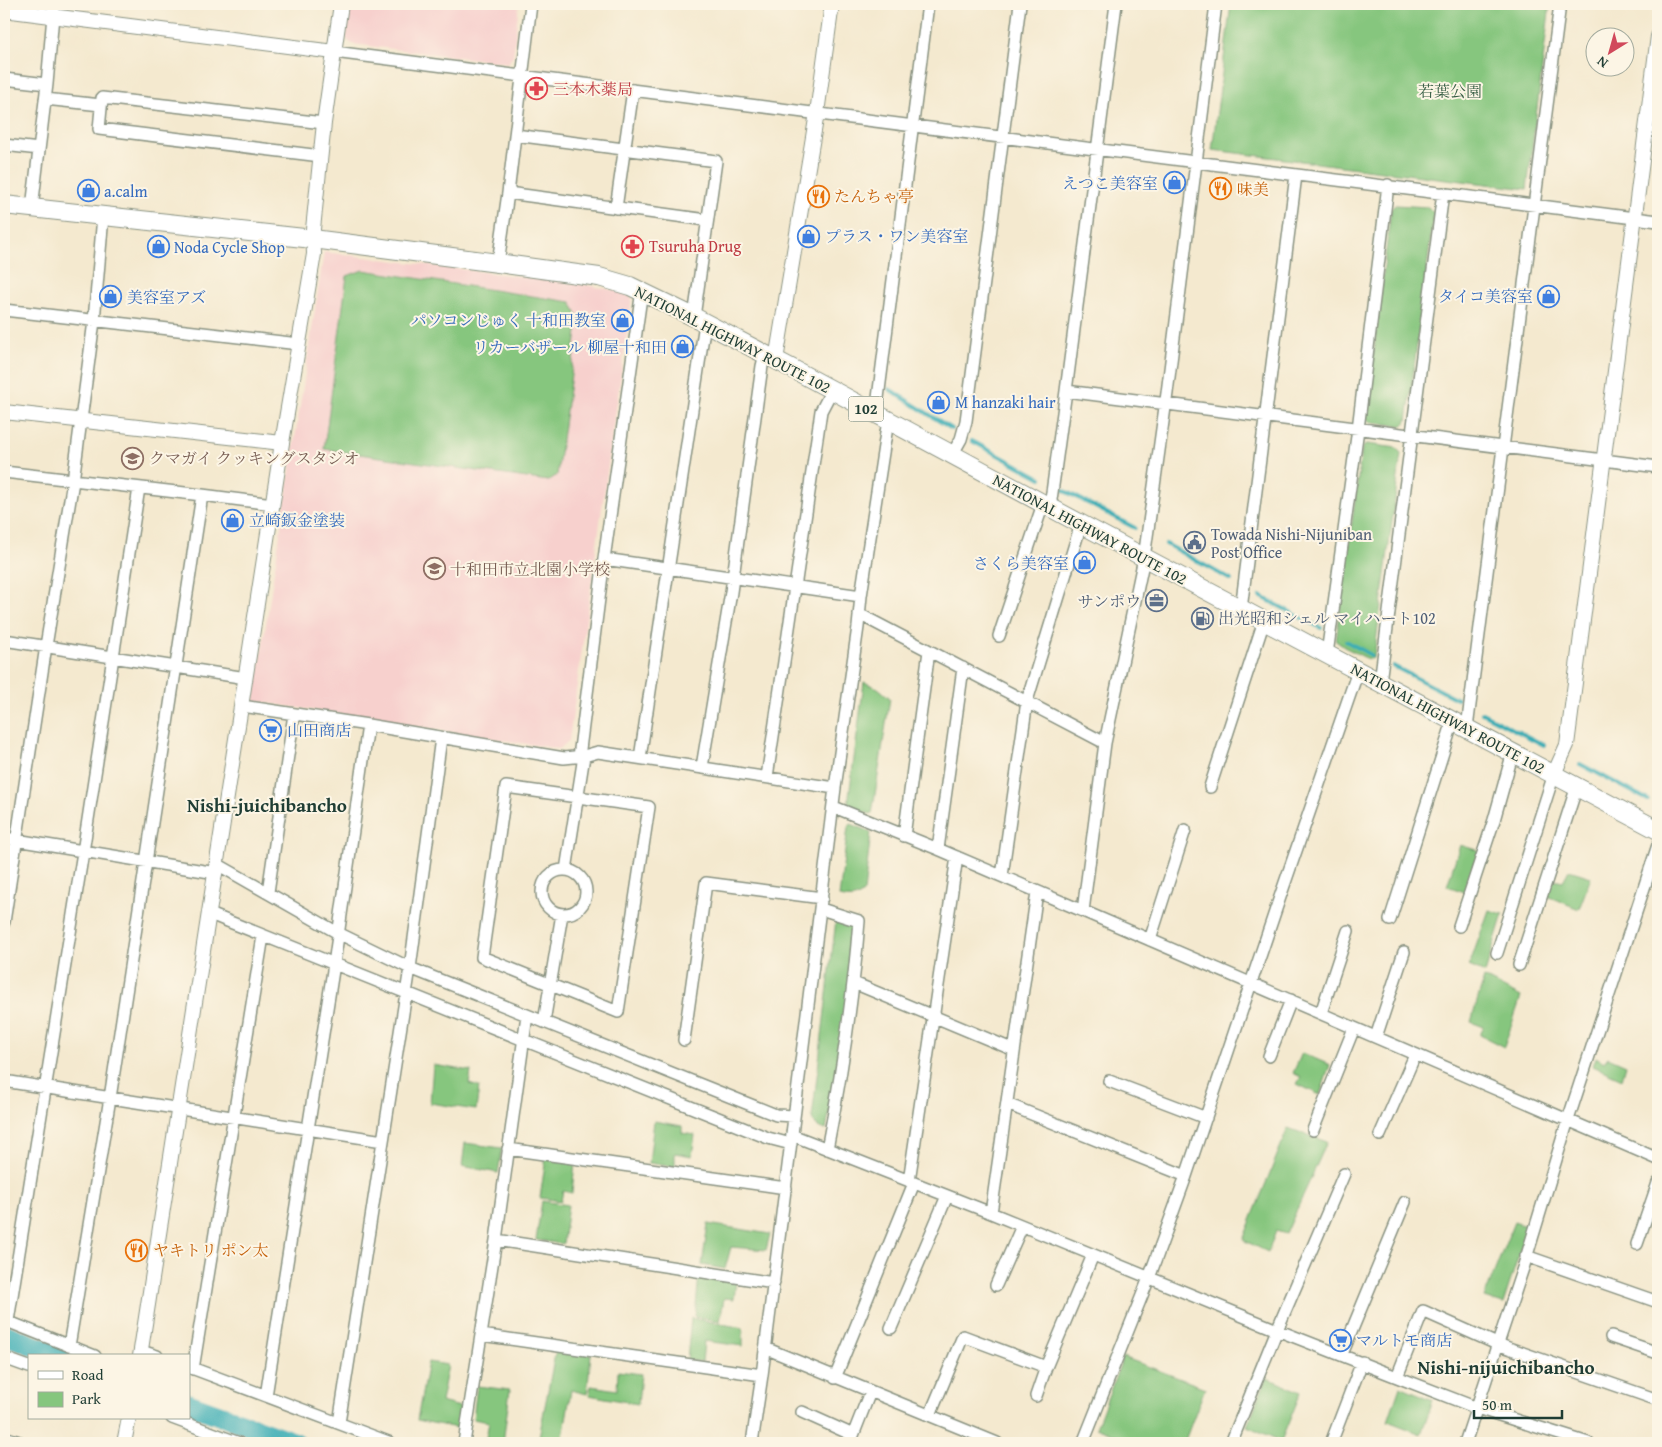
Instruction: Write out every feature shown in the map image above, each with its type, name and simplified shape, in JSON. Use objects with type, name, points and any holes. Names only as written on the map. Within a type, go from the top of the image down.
[{"type":"highway","name":"NATIONAL HIGHWAY ROUTE 102","points":[[4,205],[313,239],[498,263],[599,277],[642,290],[1658,830]]},
{"type":"street","points":[[140,1353],[282,443],[314,254],[313,229],[324,123],[341,4]]},
{"type":"street","points":[[498,263],[531,4]]},
{"type":"street","points":[[702,767],[733,577],[762,366],[771,357],[817,112],[832,4]]},
{"type":"street","points":[[752,1443],[822,904],[835,788],[859,614],[882,417],[912,126],[928,4]]},
{"type":"street","points":[[952,455],[961,439],[966,422],[1020,4]]},
{"type":"street","points":[[999,636],[1046,505],[1066,392],[1116,4]]},
{"type":"street","points":[[1083,910],[1105,743],[1144,558],[1216,4]]},
{"type":"street","points":[[1390,920],[1460,724],[1503,448],[1560,4]]},
{"type":"street","points":[[4,10],[53,10],[334,52],[523,74],[633,90],[817,112],[912,126],[1658,221]]},
{"type":"street","points":[[32,208],[47,84],[53,10]]},
{"type":"street","points":[[1497,953],[1554,774],[1566,745],[1636,218],[1658,36]]},
{"type":"street","points":[[4,79],[47,84]]},
{"type":"street","points":[[616,208],[633,90]]},
{"type":"street","points":[[321,156],[99,128],[101,105],[102,98],[324,123]]},
{"type":"street","points":[[45,99],[101,105]]},
{"type":"street","points":[[515,135],[716,161],[707,220],[699,320],[668,568],[640,758]]},
{"type":"street","points":[[4,145],[39,149]]},
{"type":"street","points":[[1241,609],[1296,175]]},
{"type":"street","points":[[1327,654],[1358,429],[1388,186]]},
{"type":"street","points":[[508,193],[707,220]]},
{"type":"street","points":[[1380,682],[1443,193]]},
{"type":"street","points":[[4,922],[73,481],[94,321],[103,216]]},
{"type":"street","points":[[566,870],[578,797],[604,559],[642,290]]},
{"type":"street","points":[[4,310],[299,344]]},
{"type":"street","points":[[767,777],[821,411],[832,390]]},
{"type":"street","points":[[1066,392],[1658,467]]},
{"type":"street","points":[[4,412],[282,443]]},
{"type":"street","points":[[4,472],[202,494],[273,504]]},
{"type":"street","points":[[90,1354],[6,1321],[46,1087],[139,488]]},
{"type":"street","points":[[69,1346],[110,1098],[202,494]]},
{"type":"street","points":[[1002,876],[1027,701],[1081,524]]},
{"type":"street","points":[[604,559],[861,596]]},
{"type":"street","points":[[859,614],[1105,743]]},
{"type":"street","points":[[1210,787],[1264,621]]},
{"type":"street","points":[[4,640],[246,678]]},
{"type":"street","points":[[904,836],[929,651]]},
{"type":"street","points":[[938,849],[962,668]]},
{"type":"street","points":[[1083,1443],[1149,1278],[1186,1176],[1358,671]]},
{"type":"street","points":[[242,706],[564,758],[581,757],[598,752],[835,788]]},
{"type":"street","points":[[268,892],[294,714]]},
{"type":"street","points":[[266,1396],[334,964],[368,725]]},
{"type":"street","points":[[339,1423],[410,968],[441,738]]},
{"type":"street","points":[[1458,926],[1494,820],[1513,752]]},
{"type":"street","points":[[1519,965],[1577,786]]},
{"type":"street","points":[[506,787],[649,807],[618,1012],[549,986],[482,957],[506,787]]},
{"type":"street","points":[[834,807],[1083,910],[1658,1159]]},
{"type":"street","points":[[1150,940],[1185,830]]},
{"type":"street","points":[[4,838],[145,861],[216,868],[268,892],[338,934],[410,968],[776,1115],[794,1116]]},
{"type":"street","points":[[1465,1443],[1658,845]]},
{"type":"street","points":[[834,1378],[911,1182],[957,857]]},
{"type":"street","points":[[558,870],[566,870],[578,875],[585,887],[586,894],[580,906],[569,914],[562,914],[554,912],[548,907],[542,894],[542,886],[551,874],[558,870]]},
{"type":"street","points":[[684,1040],[706,883],[822,904],[859,921],[854,983],[840,1083],[827,1149]]},
{"type":"street","points":[[991,1213],[1037,892]]},
{"type":"street","points":[[210,914],[768,1138],[792,1139],[827,1149],[991,1213],[1277,1330],[1477,1408],[1588,1443]]},
{"type":"street","points":[[544,1022],[562,914]]},
{"type":"street","points":[[1322,1013],[1348,930]]},
{"type":"street","points":[[263,936],[191,1368],[391,1443]]},
{"type":"street","points":[[1376,1037],[1404,952]]},
{"type":"street","points":[[854,983],[1014,1050]]},
{"type":"street","points":[[1269,1056],[1291,1000]]},
{"type":"street","points":[[464,1443],[496,1240],[527,1015]]},
{"type":"street","points":[[1313,1130],[1354,1028]]},
{"type":"street","points":[[1380,1135],[1415,1054]]},
{"type":"street","points":[[4,1081],[383,1141]]},
{"type":"street","points":[[1109,1082],[1206,1118]]},
{"type":"street","points":[[1007,1104],[1186,1176]]},
{"type":"street","points":[[508,1148],[786,1188]]},
{"type":"street","points":[[1231,1443],[1344,1174]]},
{"type":"street","points":[[1638,1244],[1658,1183]]},
{"type":"street","points":[[891,1328],[947,1196]]},
{"type":"street","points":[[1342,1354],[1405,1202]]},
{"type":"street","points":[[996,1285],[1022,1226]]},
{"type":"street","points":[[496,1240],[774,1282]]},
{"type":"street","points":[[1036,1396],[1046,1367],[1093,1255]]},
{"type":"street","points":[[1526,1256],[1658,1302]]},
{"type":"street","points":[[1398,1377],[1423,1311],[1497,1344],[1658,1400]]},
{"type":"street","points":[[481,1335],[762,1375]]},
{"type":"street","points":[[930,1416],[963,1336],[1046,1367]]},
{"type":"street","points":[[1611,1337],[1658,1353]]},
{"type":"street","points":[[765,1348],[834,1378],[996,1443]]},
{"type":"street","points":[[4,1358],[28,1367]]},
{"type":"street","points":[[1331,1443],[1362,1362]]},
{"type":"street","points":[[802,1412],[851,1439],[870,1392]]},
{"type":"street","points":[[124,1443],[129,1420]]},
{"type":"street","points":[[177,1420],[239,1443]]},
{"type":"street","points":[[4,1437],[22,1443]]},
{"type":"shaded area","points":[[351,4],[519,4],[513,56],[508,63],[352,44],[346,39]]},
{"type":"shaded area","name":"十和田市立北園小学校","points":[[324,252],[587,285],[617,291],[632,297],[569,741],[559,749],[254,701]]},
{"type":"green space","name":"若葉公園","points":[[1231,4],[1550,4],[1527,189],[1212,150]]},
{"type":"green space","points":[[1395,205],[1428,207],[1434,213],[1407,421],[1402,426],[1370,422],[1366,418],[1391,209]]},
{"type":"green space","points":[[363,270],[571,302],[579,318],[557,475],[548,481],[324,449],[347,276]]},
{"type":"green space","points":[[1367,444],[1397,448],[1401,454],[1374,657],[1368,659],[1336,641],[1362,448]]},
{"type":"green space","points":[[864,682],[878,688],[890,698],[872,814],[856,810],[848,804]]},
{"type":"green space","points":[[851,824],[871,832],[864,892],[855,898],[839,897],[848,827]]},
{"type":"green space","points":[[1460,845],[1479,851],[1465,892],[1447,886]]},
{"type":"green space","points":[[1569,870],[1591,877],[1579,909],[1547,896],[1553,879],[1563,881]]},
{"type":"green space","points":[[1489,910],[1503,914],[1485,973],[1469,966]]},
{"type":"green space","points":[[836,920],[844,920],[853,927],[849,1004],[826,1130],[817,1126],[812,1118]]},
{"type":"green space","points":[[1484,978],[1521,997],[1504,1047],[1480,1035],[1484,1027],[1471,1022]]},
{"type":"green space","points":[[1302,1053],[1330,1065],[1320,1095],[1297,1084],[1301,1077],[1293,1073]]},
{"type":"green space","points":[[1596,1057],[1604,1062],[1608,1057],[1626,1065],[1622,1079],[1593,1066]]},
{"type":"green space","points":[[433,1065],[471,1071],[469,1084],[479,1087],[476,1110],[430,1103]]},
{"type":"green space","points":[[654,1121],[682,1126],[682,1133],[695,1135],[692,1156],[675,1153],[675,1167],[649,1163]]},
{"type":"green space","points":[[1288,1128],[1327,1142],[1286,1234],[1276,1231],[1268,1252],[1243,1240]]},
{"type":"green space","points":[[465,1143],[502,1148],[498,1173],[462,1166]]},
{"type":"green space","points":[[546,1157],[575,1162],[572,1193],[563,1191],[561,1201],[540,1198]]},
{"type":"green space","points":[[542,1201],[568,1205],[563,1244],[536,1240]]},
{"type":"green space","points":[[1514,1222],[1528,1227],[1503,1304],[1484,1298]]},
{"type":"green space","points":[[708,1224],[770,1234],[766,1250],[731,1247],[725,1269],[702,1265]]},
{"type":"green space","points":[[699,1275],[736,1281],[734,1299],[724,1298],[720,1321],[695,1317]]},
{"type":"green space","points":[[691,1318],[743,1328],[743,1346],[704,1341],[702,1362],[687,1360]]},
{"type":"green space","points":[[556,1349],[591,1354],[587,1394],[571,1390],[562,1443],[539,1437]]},
{"type":"green space","points":[[1123,1357],[1205,1388],[1184,1443],[1135,1443],[1096,1428]]},
{"type":"green space","points":[[428,1362],[448,1365],[441,1402],[464,1408],[462,1429],[417,1420]]},
{"type":"green space","points":[[618,1371],[641,1374],[638,1404],[589,1395],[591,1386],[617,1390]]},
{"type":"green space","points":[[1267,1378],[1301,1392],[1281,1441],[1247,1426]]},
{"type":"green space","points":[[477,1386],[510,1390],[503,1443],[485,1443],[489,1422],[473,1419]]},
{"type":"green space","points":[[1400,1386],[1433,1400],[1421,1434],[1388,1421]]},
{"type":"waterway","points":[[889,389],[952,429]]},
{"type":"waterway","points":[[972,441],[1041,478]]},
{"type":"waterway","points":[[1063,490],[1135,528]]},
{"type":"waterway","points":[[1166,544],[1231,580]]},
{"type":"waterway","points":[[1260,596],[1321,628]]},
{"type":"waterway","points":[[1346,641],[1371,655]]},
{"type":"waterway","points":[[1393,666],[1457,699]]},
{"type":"waterway","points":[[1482,713],[1544,745]]},
{"type":"waterway","points":[[1580,764],[1648,800]]},
{"type":"waterway","points":[[4,1334],[55,1354]]},
{"type":"waterway","points":[[190,1404],[296,1443]]},
{"type":"place","name":"三本木薬局","points":[[537,89]]},
{"type":"place","name":"えつこ美容室","points":[[1174,183]]},
{"type":"place","name":"味美","points":[[1221,189]]},
{"type":"place","name":"a.calm","points":[[88,191]]},
{"type":"place","name":"たんちゃ亭","points":[[818,196]]},
{"type":"place","name":"プラス・ワン美容室","points":[[809,236]]},
{"type":"place","name":"Tsuruha Drug","points":[[633,246]]},
{"type":"place","name":"Noda Cycle Shop","points":[[158,247]]},
{"type":"place","name":"タイコ美容室","points":[[1549,296]]},
{"type":"place","name":"美容室アズ","points":[[111,297]]},
{"type":"place","name":"パソコンじゅく 十和田教室","points":[[622,320]]},
{"type":"place","name":"リカーバザール 柳屋十和田","points":[[683,347]]},
{"type":"place","name":"M hanzaki hair","points":[[939,402]]},
{"type":"place","name":"クマガイ クッキングスタジオ","points":[[133,458]]},
{"type":"place","name":"立崎鈑金塗装","points":[[233,520]]},
{"type":"place","name":"Towada Nishi-Nijuniban Post Office","points":[[1195,543]]},
{"type":"place","name":"さくら美容室","points":[[1085,563]]},
{"type":"place","name":"十和田市立北園小学校","points":[[434,569]]},
{"type":"place","name":"サンポウ","points":[[1157,601]]},
{"type":"place","name":"出光昭和シェル マイハート102","points":[[1202,618]]},
{"type":"place","name":"山田商店","points":[[271,730]]},
{"type":"place","name":"ヤキトリ ポン太","points":[[137,1250]]},
{"type":"place","name":"マルトモ商店","points":[[1340,1340]]},
{"type":"district","name":"Nishi-juichibancho","points":[[267,805]]},
{"type":"district","name":"Nishi-nijuichibancho","points":[[1506,1367]]}]
